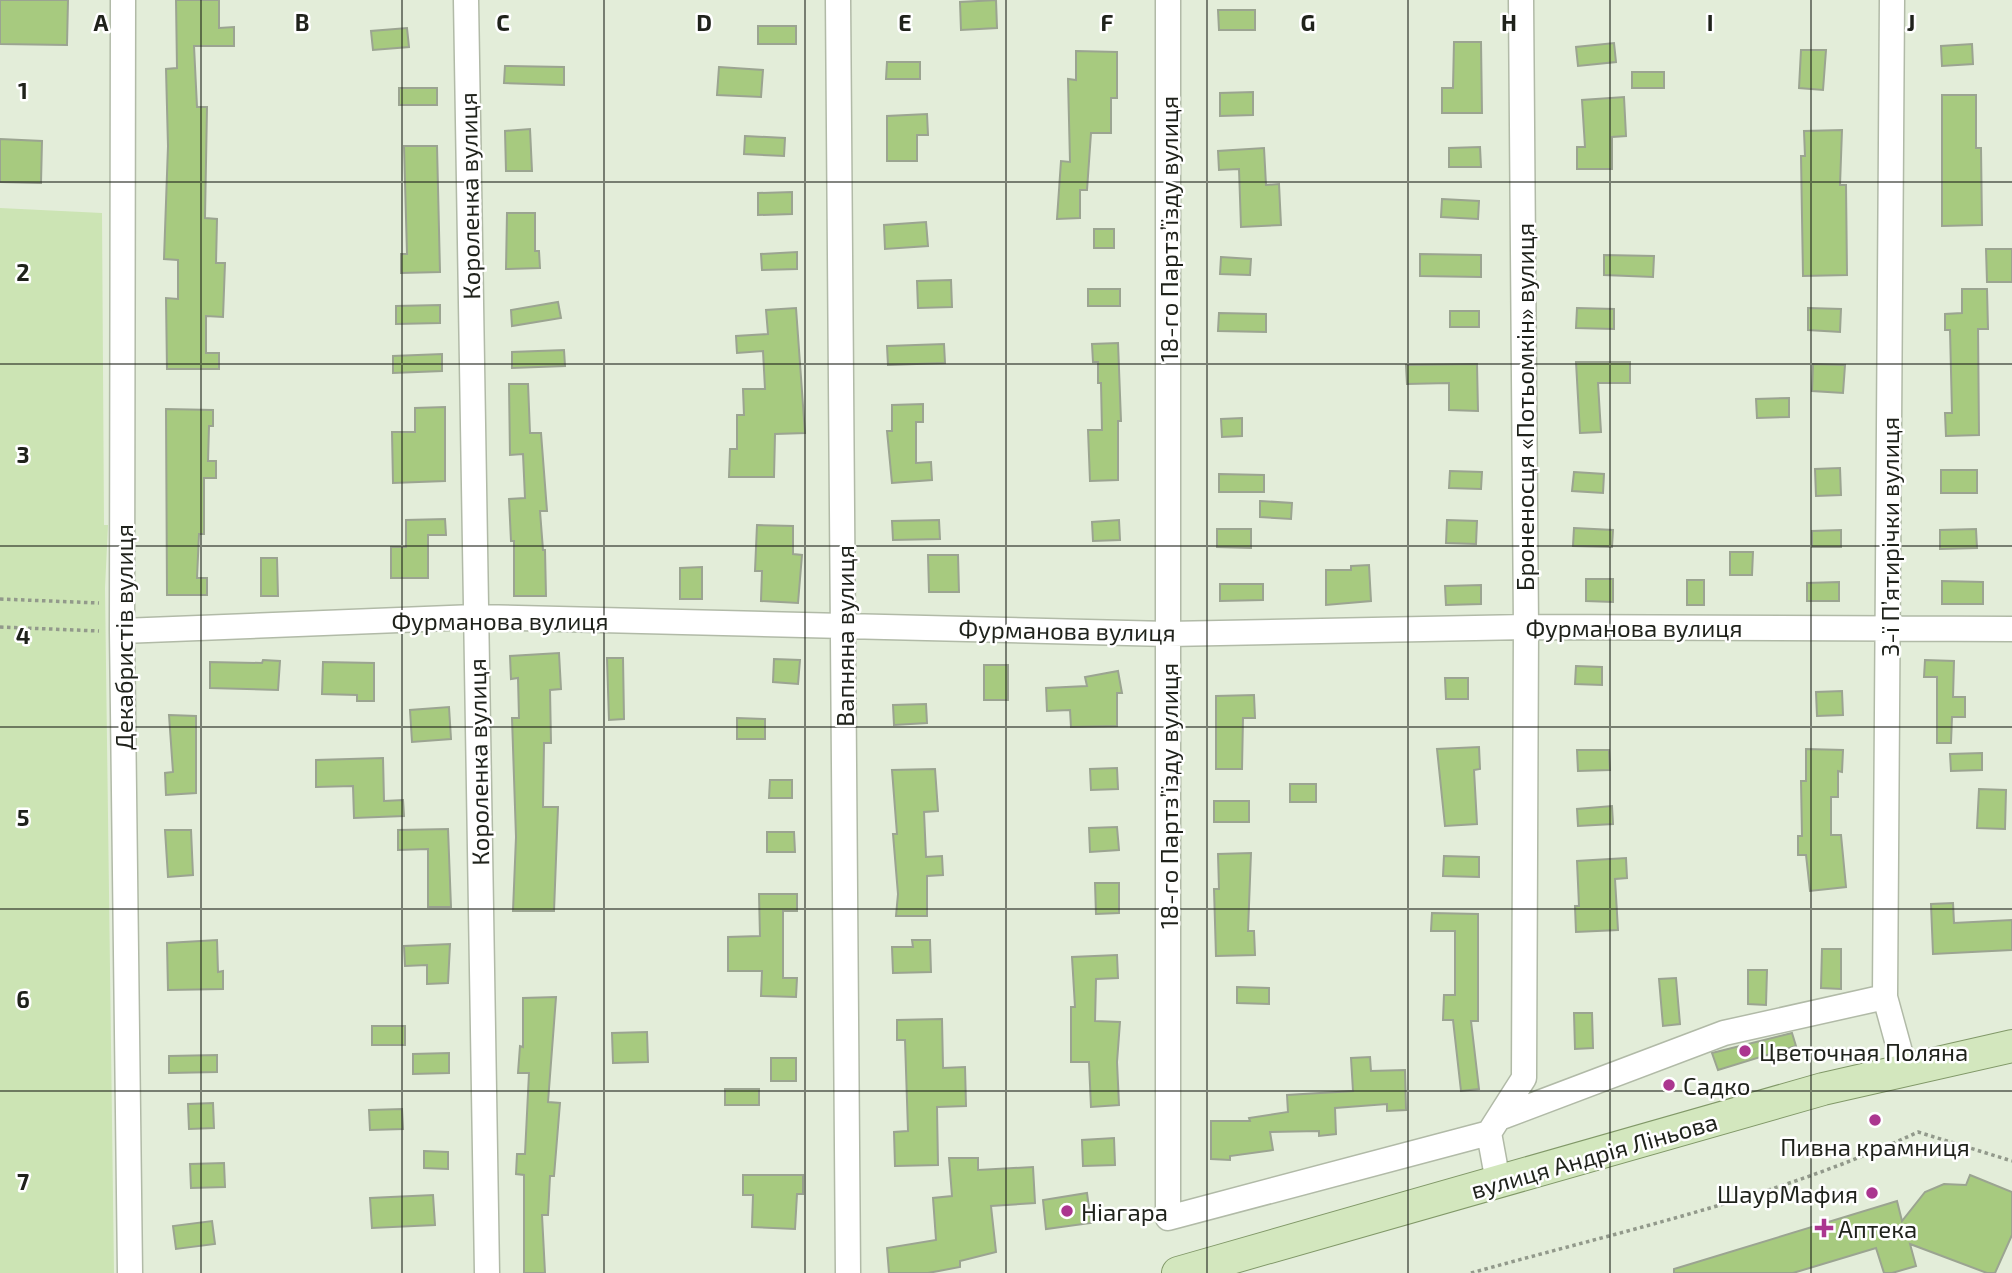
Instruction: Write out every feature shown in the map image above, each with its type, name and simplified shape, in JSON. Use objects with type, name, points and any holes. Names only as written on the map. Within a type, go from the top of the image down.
[{"type":"main road","name":"вулиця Андрія Ліньова","points":[[1178,1273],[1822,1089],[2012,1045]]},
{"type":"street","name":"Декабристів вулиця","points":[[123,0],[122,631],[130,1273]]},
{"type":"street","name":"Короленка вулиця","points":[[466,0],[487,1273]]},
{"type":"street","name":"Вапняна вулиця","points":[[838,0],[848,1273]]},
{"type":"street","name":"18-го Партз’їзду вулиця","points":[[1168,0],[1168,1218],[1494,1126]]},
{"type":"street","name":"Броненосця «Потьомкін» вулиця","points":[[1494,1126],[1524,1077],[1526,627],[1521,0]]},
{"type":"street","name":"3-ї П’ятирічки вулиця","points":[[1892,0],[1885,998],[1905,1070]]},
{"type":"street","name":"Фурманова вулиця","points":[[122,631],[475,617],[1168,634],[1526,627],[2012,629]]},
{"type":"street","points":[[1497,1182],[1494,1126],[1724,1033],[1885,998]]},
{"type":"path","points":[[0,599],[123,604]]},
{"type":"path","points":[[0,628],[122,631]]},
{"type":"path","points":[[1471,1273],[1800,1181],[1857,1161],[1918,1132],[2012,1161]]},
{"type":"green space","points":[[0,208],[102,213],[104,525],[108,525],[105,588],[114,1273],[0,1273]]},
{"type":"building","points":[[0,0],[68,0],[67,45],[0,44]]},
{"type":"building","points":[[176,0],[219,0],[219,28],[234,27],[234,46],[194,46],[197,107],[207,107],[205,218],[217,219],[216,263],[225,263],[223,317],[206,316],[206,353],[219,353],[219,369],[167,369],[166,298],[178,299],[178,260],[164,259],[168,146],[166,69],[177,68]]},
{"type":"building","points":[[996,0],[997,28],[961,30],[960,2]]},
{"type":"building","points":[[1218,10],[1255,10],[1255,30],[1219,30]]},
{"type":"building","points":[[758,26],[796,26],[796,44],[758,44]]},
{"type":"building","points":[[407,28],[409,47],[373,50],[371,31]]},
{"type":"building","points":[[1454,42],[1481,42],[1482,113],[1442,113],[1442,88],[1453,88]]},
{"type":"building","points":[[1614,43],[1616,62],[1578,66],[1576,47]]},
{"type":"building","points":[[1972,44],[1973,64],[1942,66],[1941,46]]},
{"type":"building","points":[[1801,50],[1826,50],[1823,90],[1799,88]]},
{"type":"building","points":[[1076,51],[1117,52],[1117,98],[1111,98],[1111,133],[1091,133],[1087,190],[1080,190],[1080,218],[1057,219],[1061,161],[1070,162],[1068,79],[1076,80]]},
{"type":"building","points":[[887,62],[920,62],[920,79],[886,79]]},
{"type":"building","points":[[505,66],[564,67],[564,85],[504,83]]},
{"type":"building","points":[[719,67],[763,70],[761,97],[717,95]]},
{"type":"building","points":[[1632,72],[1664,72],[1664,88],[1632,88]]},
{"type":"building","points":[[399,88],[437,88],[437,105],[399,105]]},
{"type":"building","points":[[1253,92],[1253,115],[1220,116],[1220,93]]},
{"type":"building","points":[[1942,95],[1976,95],[1976,148],[1981,148],[1982,225],[1942,226]]},
{"type":"building","points":[[1624,97],[1626,136],[1612,137],[1612,169],[1577,169],[1577,147],[1585,147],[1582,100]]},
{"type":"building","points":[[927,114],[928,135],[917,135],[917,161],[887,161],[887,116]]},
{"type":"building","points":[[530,129],[532,171],[506,171],[505,131]]},
{"type":"building","points":[[1842,130],[1840,185],[1846,185],[1847,275],[1803,276],[1801,156],[1805,156],[1804,131]]},
{"type":"building","points":[[745,136],[785,138],[784,156],[744,154]]},
{"type":"building","points":[[0,139],[42,141],[41,183],[0,182]]},
{"type":"building","points":[[404,146],[437,146],[440,272],[401,273],[401,254],[407,254]]},
{"type":"building","points":[[1480,147],[1481,167],[1449,167],[1449,148]]},
{"type":"building","points":[[1264,148],[1266,185],[1279,184],[1281,225],[1241,227],[1239,169],[1219,170],[1218,151]]},
{"type":"building","points":[[792,192],[792,214],[758,215],[758,193]]},
{"type":"building","points":[[1442,199],[1479,201],[1478,219],[1441,217]]},
{"type":"building","points":[[507,213],[535,213],[535,251],[539,251],[540,268],[506,269]]},
{"type":"building","points":[[926,222],[928,246],[885,249],[884,225]]},
{"type":"building","points":[[1094,229],[1114,229],[1114,248],[1094,248]]},
{"type":"building","points":[[1986,249],[2012,249],[2012,282],[1987,282]]},
{"type":"building","points":[[797,252],[797,269],[762,270],[761,254]]},
{"type":"building","points":[[1420,254],[1481,255],[1481,277],[1420,276]]},
{"type":"building","points":[[1604,255],[1654,256],[1653,277],[1604,275]]},
{"type":"building","points":[[1221,257],[1251,259],[1250,275],[1220,274]]},
{"type":"building","points":[[951,280],[952,307],[918,308],[917,281]]},
{"type":"building","points":[[1088,289],[1120,289],[1120,306],[1088,306]]},
{"type":"building","points":[[1962,289],[1987,289],[1988,329],[1978,329],[1979,435],[1946,436],[1945,413],[1952,413],[1950,330],[1945,330],[1945,314],[1962,313]]},
{"type":"building","points":[[558,302],[561,318],[512,326],[511,310]]},
{"type":"building","points":[[440,305],[440,323],[396,324],[396,306]]},
{"type":"building","points":[[796,308],[805,433],[775,434],[774,477],[729,477],[730,449],[737,449],[737,415],[744,415],[743,389],[765,389],[763,351],[737,353],[736,336],[768,334],[766,310]]},
{"type":"building","points":[[1577,308],[1614,309],[1614,329],[1576,328]]},
{"type":"building","points":[[1808,308],[1841,309],[1840,332],[1808,330]]},
{"type":"building","points":[[1450,311],[1479,311],[1479,327],[1450,327]]},
{"type":"building","points":[[1219,313],[1266,314],[1266,332],[1218,331]]},
{"type":"building","points":[[1118,343],[1121,421],[1118,421],[1118,480],[1090,481],[1088,430],[1102,430],[1101,383],[1098,383],[1098,362],[1093,362],[1092,344]]},
{"type":"building","points":[[944,344],[945,363],[888,365],[887,346]]},
{"type":"building","points":[[564,350],[565,366],[512,368],[512,352]]},
{"type":"building","points":[[442,354],[442,371],[393,373],[393,356]]},
{"type":"building","points":[[1576,362],[1630,362],[1630,383],[1598,383],[1601,432],[1580,433]]},
{"type":"building","points":[[1477,364],[1478,411],[1449,410],[1449,383],[1407,384],[1406,365]]},
{"type":"building","points":[[1813,364],[1845,365],[1843,393],[1812,391]]},
{"type":"building","points":[[509,384],[528,384],[530,433],[541,433],[547,511],[540,511],[545,550],[546,596],[514,596],[514,541],[511,541],[509,499],[525,498],[523,454],[510,455]]},
{"type":"building","points":[[1789,398],[1789,417],[1757,418],[1756,399]]},
{"type":"building","points":[[923,404],[923,422],[916,422],[916,463],[931,462],[932,480],[892,483],[887,431],[892,431],[892,405]]},
{"type":"building","points":[[445,407],[445,481],[393,483],[392,432],[415,432],[415,408]]},
{"type":"building","points":[[166,409],[213,410],[213,426],[209,426],[208,461],[216,461],[216,478],[204,478],[204,534],[199,534],[197,578],[207,578],[207,595],[167,595]]},
{"type":"building","points":[[1242,418],[1242,436],[1222,437],[1221,419]]},
{"type":"building","points":[[1840,468],[1841,495],[1816,496],[1815,469]]},
{"type":"building","points":[[1941,470],[1977,470],[1977,493],[1941,493]]},
{"type":"building","points":[[1450,471],[1482,472],[1481,489],[1449,488]]},
{"type":"building","points":[[1574,472],[1604,474],[1603,493],[1572,491]]},
{"type":"building","points":[[1219,474],[1264,475],[1264,492],[1219,492]]},
{"type":"building","points":[[1260,501],[1292,503],[1291,519],[1260,517]]},
{"type":"building","points":[[445,519],[446,535],[428,535],[428,578],[391,578],[391,547],[406,547],[406,520]]},
{"type":"building","points":[[939,520],[940,539],[893,540],[892,521]]},
{"type":"building","points":[[1119,520],[1120,540],[1093,541],[1092,522]]},
{"type":"building","points":[[1447,520],[1477,521],[1476,544],[1446,543]]},
{"type":"building","points":[[757,525],[793,526],[793,554],[802,555],[798,603],[761,601],[762,571],[755,571]]},
{"type":"building","points":[[1574,528],[1613,530],[1612,547],[1573,546]]},
{"type":"building","points":[[1217,529],[1251,529],[1251,548],[1217,547]]},
{"type":"building","points":[[1976,529],[1977,548],[1940,549],[1940,530]]},
{"type":"building","points":[[1841,530],[1841,547],[1812,547],[1812,531]]},
{"type":"building","points":[[1730,552],[1753,552],[1752,575],[1730,575]]},
{"type":"building","points":[[928,555],[958,555],[959,592],[929,592]]},
{"type":"building","points":[[261,558],[277,558],[278,596],[261,596]]},
{"type":"building","points":[[1369,565],[1371,601],[1326,605],[1326,570],[1351,570],[1351,566]]},
{"type":"building","points":[[702,567],[702,599],[680,599],[680,568]]},
{"type":"building","points":[[1586,579],[1613,579],[1613,602],[1586,601]]},
{"type":"building","points":[[1687,580],[1704,580],[1704,605],[1687,605]]},
{"type":"building","points":[[1942,581],[1983,582],[1983,604],[1942,604]]},
{"type":"building","points":[[1839,582],[1839,601],[1807,601],[1807,583]]},
{"type":"building","points":[[1220,584],[1263,584],[1263,600],[1220,601]]},
{"type":"building","points":[[1481,585],[1481,604],[1446,605],[1445,586]]},
{"type":"building","points":[[559,653],[561,689],[550,690],[551,743],[544,743],[543,807],[558,807],[554,911],[513,911],[516,837],[512,718],[519,718],[518,678],[511,679],[510,656]]},
{"type":"building","points":[[607,658],[623,658],[624,719],[609,720]]},
{"type":"building","points":[[774,659],[800,660],[798,684],[773,682]]},
{"type":"building","points":[[263,660],[280,661],[278,690],[210,688],[210,662],[262,663]]},
{"type":"building","points":[[1925,660],[1954,661],[1953,697],[1965,697],[1965,717],[1952,717],[1951,743],[1937,743],[1937,677],[1924,677]]},
{"type":"building","points":[[323,662],[374,663],[374,701],[357,701],[357,695],[322,694]]},
{"type":"building","points":[[984,665],[1008,665],[1008,700],[984,700]]},
{"type":"building","points":[[1576,666],[1602,667],[1602,685],[1575,684]]},
{"type":"building","points":[[1118,671],[1122,693],[1117,693],[1117,726],[1071,727],[1070,710],[1047,711],[1046,688],[1087,686],[1085,677]]},
{"type":"building","points":[[1445,678],[1468,678],[1468,699],[1446,699]]},
{"type":"building","points":[[1842,691],[1843,715],[1817,716],[1816,692]]},
{"type":"building","points":[[1254,695],[1255,718],[1243,718],[1242,769],[1216,769],[1216,696]]},
{"type":"building","points":[[926,704],[927,723],[894,725],[893,705]]},
{"type":"building","points":[[449,707],[451,739],[412,742],[410,710]]},
{"type":"building","points":[[169,715],[196,716],[196,793],[166,795],[165,773],[173,772]]},
{"type":"building","points":[[737,718],[765,719],[765,739],[737,739]]},
{"type":"building","points":[[1479,747],[1480,769],[1474,770],[1477,824],[1445,826],[1437,749]]},
{"type":"building","points":[[1806,749],[1843,750],[1842,772],[1838,771],[1838,797],[1831,797],[1831,835],[1841,835],[1846,887],[1810,891],[1806,855],[1798,855],[1798,836],[1802,836],[1801,781],[1806,781]]},
{"type":"building","points":[[1577,750],[1609,750],[1610,770],[1578,771]]},
{"type":"building","points":[[1982,753],[1982,770],[1951,771],[1950,754]]},
{"type":"building","points":[[383,758],[384,801],[403,800],[404,816],[354,818],[353,786],[316,787],[316,760]]},
{"type":"building","points":[[1117,768],[1118,789],[1091,790],[1090,769]]},
{"type":"building","points":[[935,769],[938,811],[924,812],[926,857],[942,856],[943,875],[927,876],[927,916],[896,916],[898,894],[893,834],[897,834],[892,770]]},
{"type":"building","points":[[770,780],[792,780],[792,798],[769,798]]},
{"type":"building","points":[[1290,784],[1316,784],[1316,802],[1290,802]]},
{"type":"building","points":[[1979,789],[2006,790],[2005,829],[1977,828]]},
{"type":"building","points":[[1214,801],[1249,801],[1249,822],[1214,822]]},
{"type":"building","points":[[1612,806],[1613,824],[1578,826],[1577,809]]},
{"type":"building","points":[[1117,827],[1119,850],[1090,852],[1089,828]]},
{"type":"building","points":[[448,829],[451,907],[428,907],[428,849],[398,850],[398,830]]},
{"type":"building","points":[[165,830],[191,830],[193,875],[168,877]]},
{"type":"building","points":[[767,832],[794,832],[795,852],[767,852]]},
{"type":"building","points":[[1251,853],[1248,931],[1254,931],[1255,955],[1216,956],[1214,889],[1219,889],[1218,854]]},
{"type":"building","points":[[1444,856],[1479,857],[1479,877],[1443,876]]},
{"type":"building","points":[[1626,858],[1627,878],[1615,879],[1618,930],[1576,932],[1575,906],[1579,906],[1577,861]]},
{"type":"building","points":[[1095,883],[1119,883],[1119,913],[1096,914]]},
{"type":"building","points":[[759,894],[797,894],[797,911],[783,911],[783,978],[797,978],[796,997],[761,996],[762,971],[728,971],[728,937],[760,936]]},
{"type":"building","points":[[1953,903],[1954,923],[2012,920],[2012,950],[1933,954],[1931,904]]},
{"type":"building","points":[[1432,913],[1478,914],[1478,1021],[1471,1021],[1479,1089],[1461,1091],[1453,1020],[1443,1020],[1444,995],[1455,995],[1455,931],[1431,931]]},
{"type":"building","points":[[217,940],[218,972],[223,971],[223,989],[168,990],[167,943]]},
{"type":"building","points":[[912,940],[930,940],[931,972],[893,973],[892,947],[913,947]]},
{"type":"building","points":[[450,944],[448,983],[427,984],[427,965],[405,966],[404,946]]},
{"type":"building","points":[[1822,949],[1841,949],[1841,989],[1821,988]]},
{"type":"building","points":[[1117,955],[1118,978],[1096,979],[1095,1021],[1120,1022],[1117,1062],[1119,1105],[1091,1107],[1089,1062],[1071,1062],[1071,1007],[1075,1007],[1072,957]]},
{"type":"building","points":[[1748,970],[1767,970],[1766,1005],[1748,1004]]},
{"type":"building","points":[[1676,978],[1680,1024],[1663,1026],[1659,979]]},
{"type":"building","points":[[1237,987],[1269,988],[1269,1004],[1237,1003]]},
{"type":"building","points":[[556,997],[548,1102],[560,1103],[554,1176],[550,1176],[548,1215],[542,1215],[545,1273],[524,1273],[524,1175],[516,1174],[517,1154],[525,1154],[529,1073],[518,1073],[520,1046],[523,1047],[523,998]]},
{"type":"building","points":[[1574,1013],[1592,1013],[1593,1048],[1575,1049]]},
{"type":"building","points":[[942,1019],[943,1068],[965,1067],[966,1106],[937,1107],[938,1165],[895,1166],[894,1132],[908,1131],[905,1040],[897,1040],[897,1020]]},
{"type":"building","points":[[372,1026],[405,1026],[405,1045],[372,1045]]},
{"type":"building","points":[[647,1032],[648,1062],[613,1063],[612,1033]]},
{"type":"building","points":[[1792,1033],[1796,1046],[1718,1070],[1712,1053]]},
{"type":"building","points":[[449,1053],[449,1073],[413,1074],[413,1054]]},
{"type":"building","points":[[217,1055],[217,1072],[169,1073],[169,1056]]},
{"type":"building","points":[[1370,1057],[1371,1071],[1405,1070],[1406,1110],[1387,1111],[1387,1104],[1335,1108],[1336,1134],[1319,1136],[1319,1131],[1270,1132],[1273,1150],[1230,1156],[1230,1160],[1211,1159],[1211,1121],[1250,1121],[1249,1118],[1288,1112],[1287,1095],[1353,1091],[1351,1058]]},
{"type":"building","points":[[771,1058],[796,1058],[796,1081],[771,1081]]},
{"type":"building","points":[[725,1089],[759,1089],[759,1105],[725,1105]]},
{"type":"building","points":[[213,1103],[214,1128],[189,1129],[188,1104]]},
{"type":"building","points":[[402,1109],[403,1129],[370,1130],[369,1110]]},
{"type":"building","points":[[1114,1138],[1115,1165],[1083,1166],[1082,1140]]},
{"type":"building","points":[[424,1151],[448,1152],[448,1169],[424,1168]]},
{"type":"building","points":[[949,1158],[978,1158],[978,1170],[1033,1167],[1035,1203],[991,1206],[996,1252],[960,1261],[960,1267],[928,1273],[889,1273],[887,1248],[936,1240],[933,1198],[952,1196]]},
{"type":"building","points":[[224,1163],[225,1187],[191,1188],[190,1164]]},
{"type":"building","points":[[743,1175],[803,1175],[803,1194],[797,1194],[795,1229],[752,1227],[753,1195],[743,1195]]},
{"type":"building","points":[[1970,1175],[2012,1192],[2012,1235],[1995,1273],[1987,1273],[1910,1244],[1916,1266],[1892,1273],[1884,1273],[1876,1248],[1793,1273],[1674,1273],[1674,1269],[1897,1201],[1902,1221],[1925,1192],[1944,1184],[1966,1185]]},
{"type":"building","name":"Ніагара","points":[[1087,1193],[1091,1223],[1046,1229],[1043,1200]]},
{"type":"building","points":[[433,1195],[435,1225],[372,1228],[370,1198]]},
{"type":"building","points":[[212,1221],[215,1244],[176,1249],[173,1226]]},
{"type":"place","name":"Цветочная Поляна","points":[[1745,1051]]},
{"type":"place","name":"Садко","points":[[1669,1085]]},
{"type":"place","name":"Пивна крамниця","points":[[1875,1120]]},
{"type":"place","name":"ШаурМафия","points":[[1872,1193]]},
{"type":"place","name":"Ніагара","points":[[1067,1211]]},
{"type":"place","name":"Аптека","points":[[1824,1228]]}]
